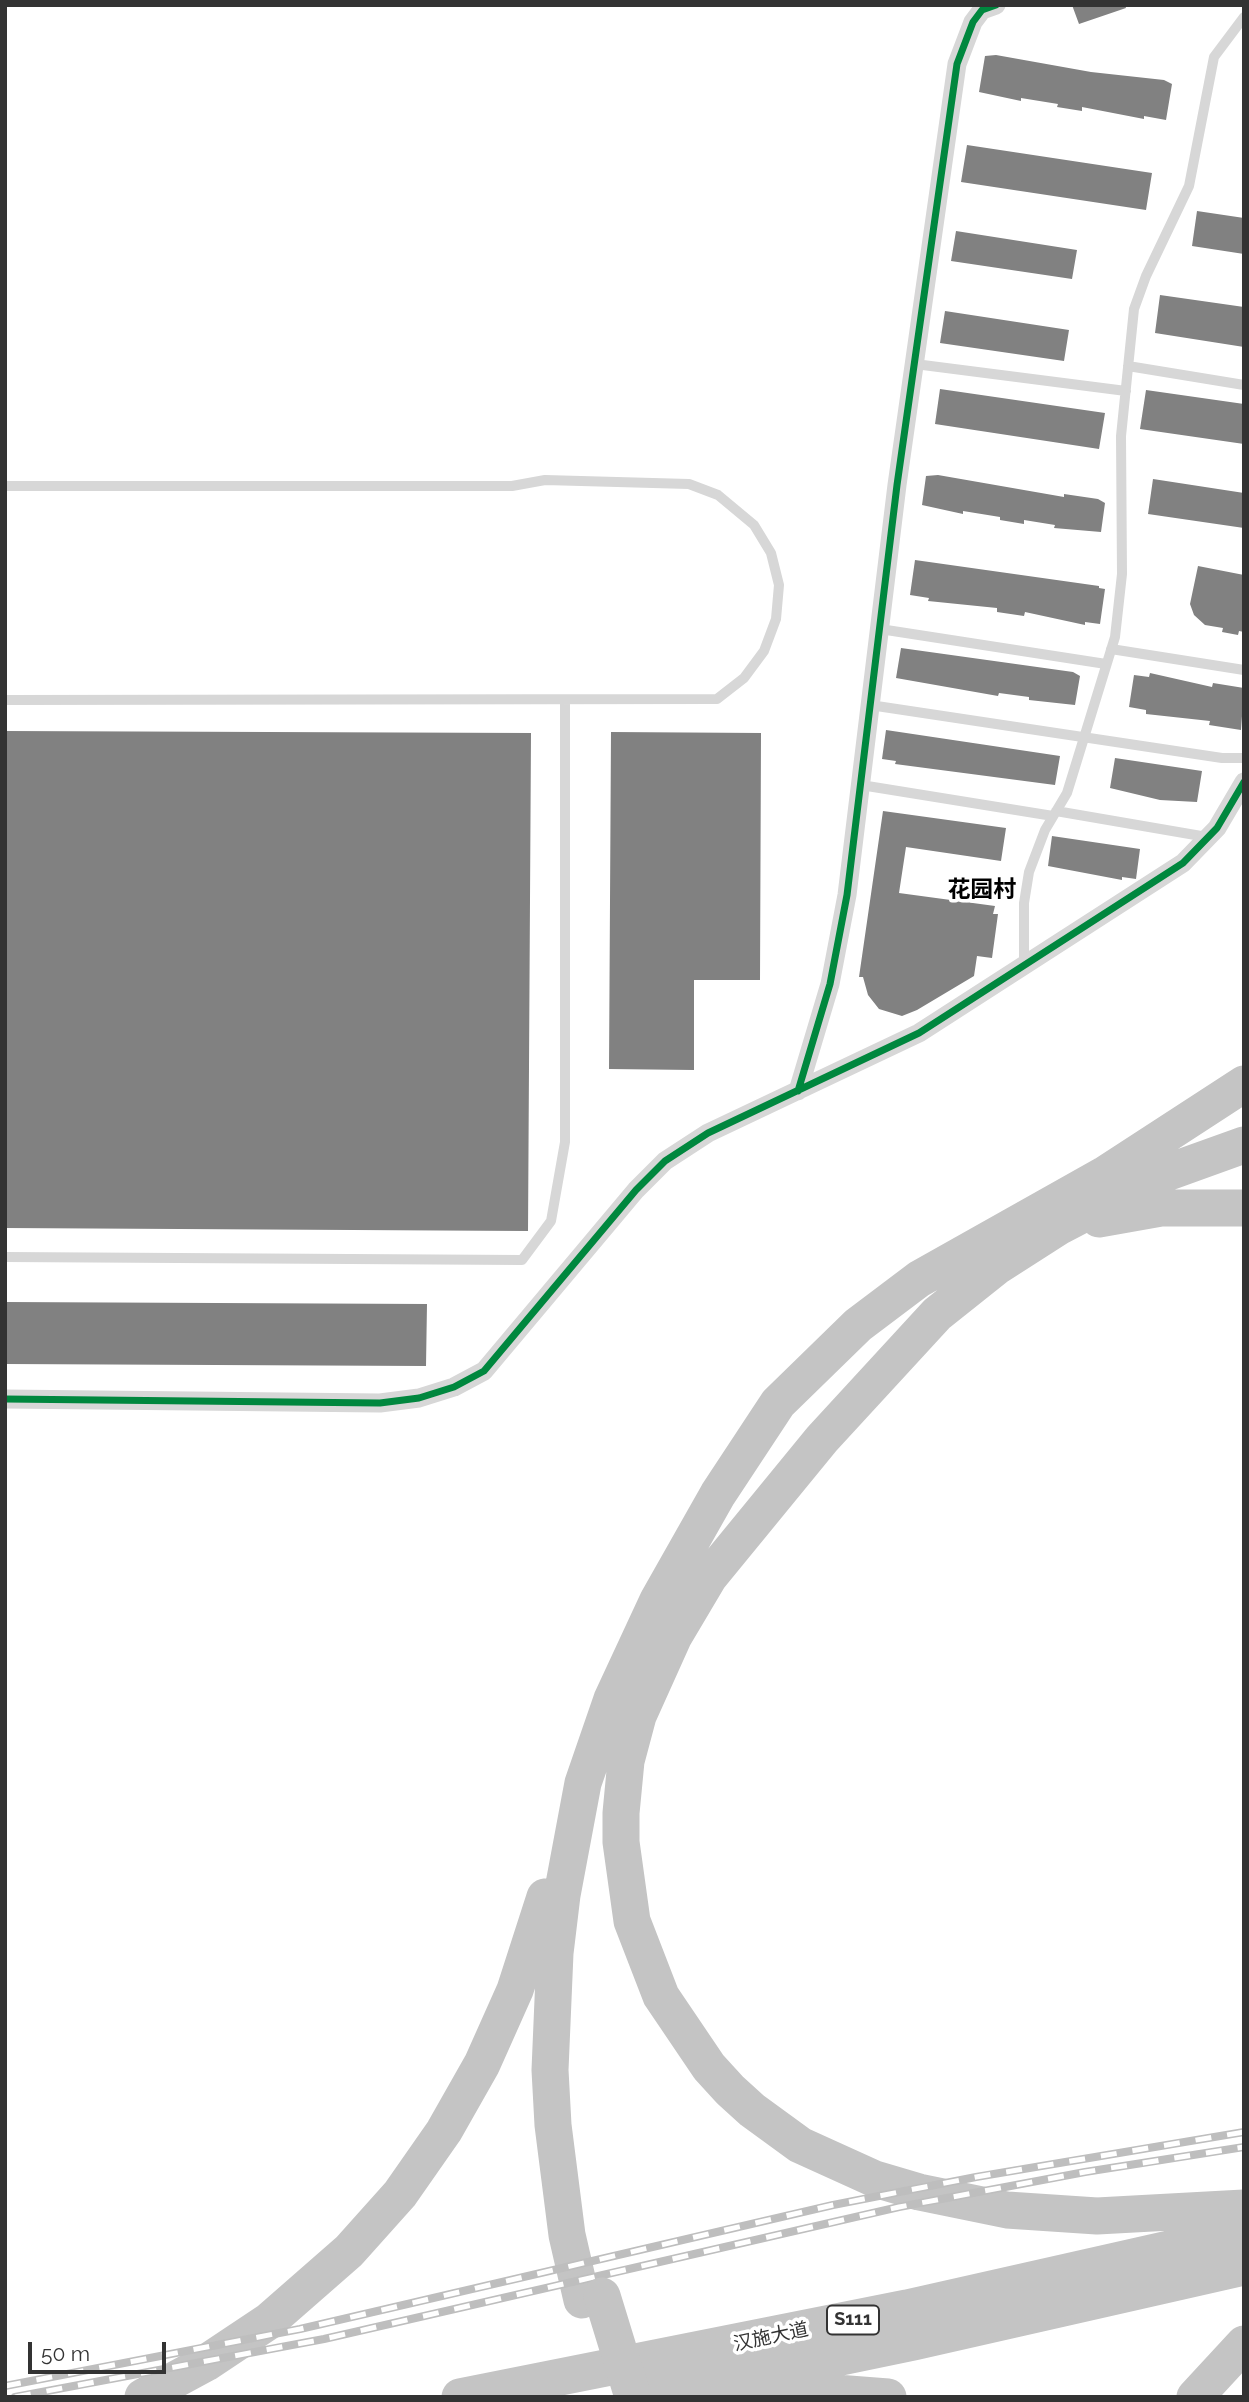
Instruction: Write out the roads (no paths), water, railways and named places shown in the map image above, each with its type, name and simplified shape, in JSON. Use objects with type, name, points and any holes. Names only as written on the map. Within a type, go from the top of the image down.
[{"type":"highway","points":[[142,2397],[242,2340],[321,2278],[375,2224],[423,2164],[464,2098],[500,2027],[612,1699],[658,1600],[718,1494],[778,1403],[849,1333],[919,1279],[1104,1175],[1244,1084]]},
{"type":"highway","points":[[1104,1175],[1244,1126]]},
{"type":"highway","points":[[611,2397],[592,2298],[579,2178],[571,2069],[572,2012],[582,1898],[603,1788],[674,1636],[709,1577],[822,1438],[937,1314],[1026,1246],[1153,1178],[1244,1145]]},
{"type":"highway","points":[[1026,1246],[1103,1217],[1190,1206],[1244,1208]]},
{"type":"highway","points":[[638,1716],[626,1761],[621,1813],[627,1896],[636,1933],[649,1971],[675,2020],[709,2067],[752,2110],[800,2145],[849,2170],[963,2202],[1007,2210],[1097,2216],[1244,2208]]},
{"type":"highway","points":[[583,1783],[571,1839],[556,1941],[550,2070],[559,2180],[592,2298],[648,2396],[836,2393],[888,2397]]},
{"type":"highway","name":"汉施大道","points":[[460,2397],[894,2311],[1244,2232]]},
{"type":"highway","name":"汉施大道","points":[[648,2396],[914,2342],[1244,2267]]},
{"type":"highway","points":[[1195,2397],[1244,2344]]},
{"type":"street","points":[[798,1091],[830,984],[847,895],[915,363],[957,64],[973,22],[982,10],[996,5]]},
{"type":"street","points":[[5,1399],[380,1403],[419,1398],[446,1390],[484,1371],[636,1189],[665,1161],[708,1133],[919,1033],[1183,863],[1210,838],[1244,782]]},
{"type":"lane","points":[[1024,966],[1026,886],[1045,830],[1067,793],[1111,649],[1122,574],[1121,436],[1134,309],[1146,276],[1189,186],[1206,83],[1214,57],[1244,17]]},
{"type":"lane","points":[[915,363],[1126,391]]},
{"type":"lane","points":[[1128,366],[1244,385]]},
{"type":"lane","points":[[5,486],[512,486],[545,480],[689,484],[718,495],[743,512],[771,553],[779,585],[771,635],[744,678],[718,699],[5,700]]},
{"type":"lane","points":[[880,629],[1107,664]]},
{"type":"lane","points":[[1111,649],[1244,670]]},
{"type":"lane","points":[[5,1257],[522,1260],[551,1221],[565,1142],[565,700]]},
{"type":"lane","points":[[870,705],[1244,758]]},
{"type":"lane","points":[[861,785],[1210,838]]},
{"type":"railway","points":[[5,2386],[300,2329],[833,2205],[976,2177],[1244,2132]]},
{"type":"railway","points":[[15,2397],[324,2339],[899,2207],[1085,2172],[1244,2147]]},
{"type":"district","name":"花园村","points":[[982,890]]}]
